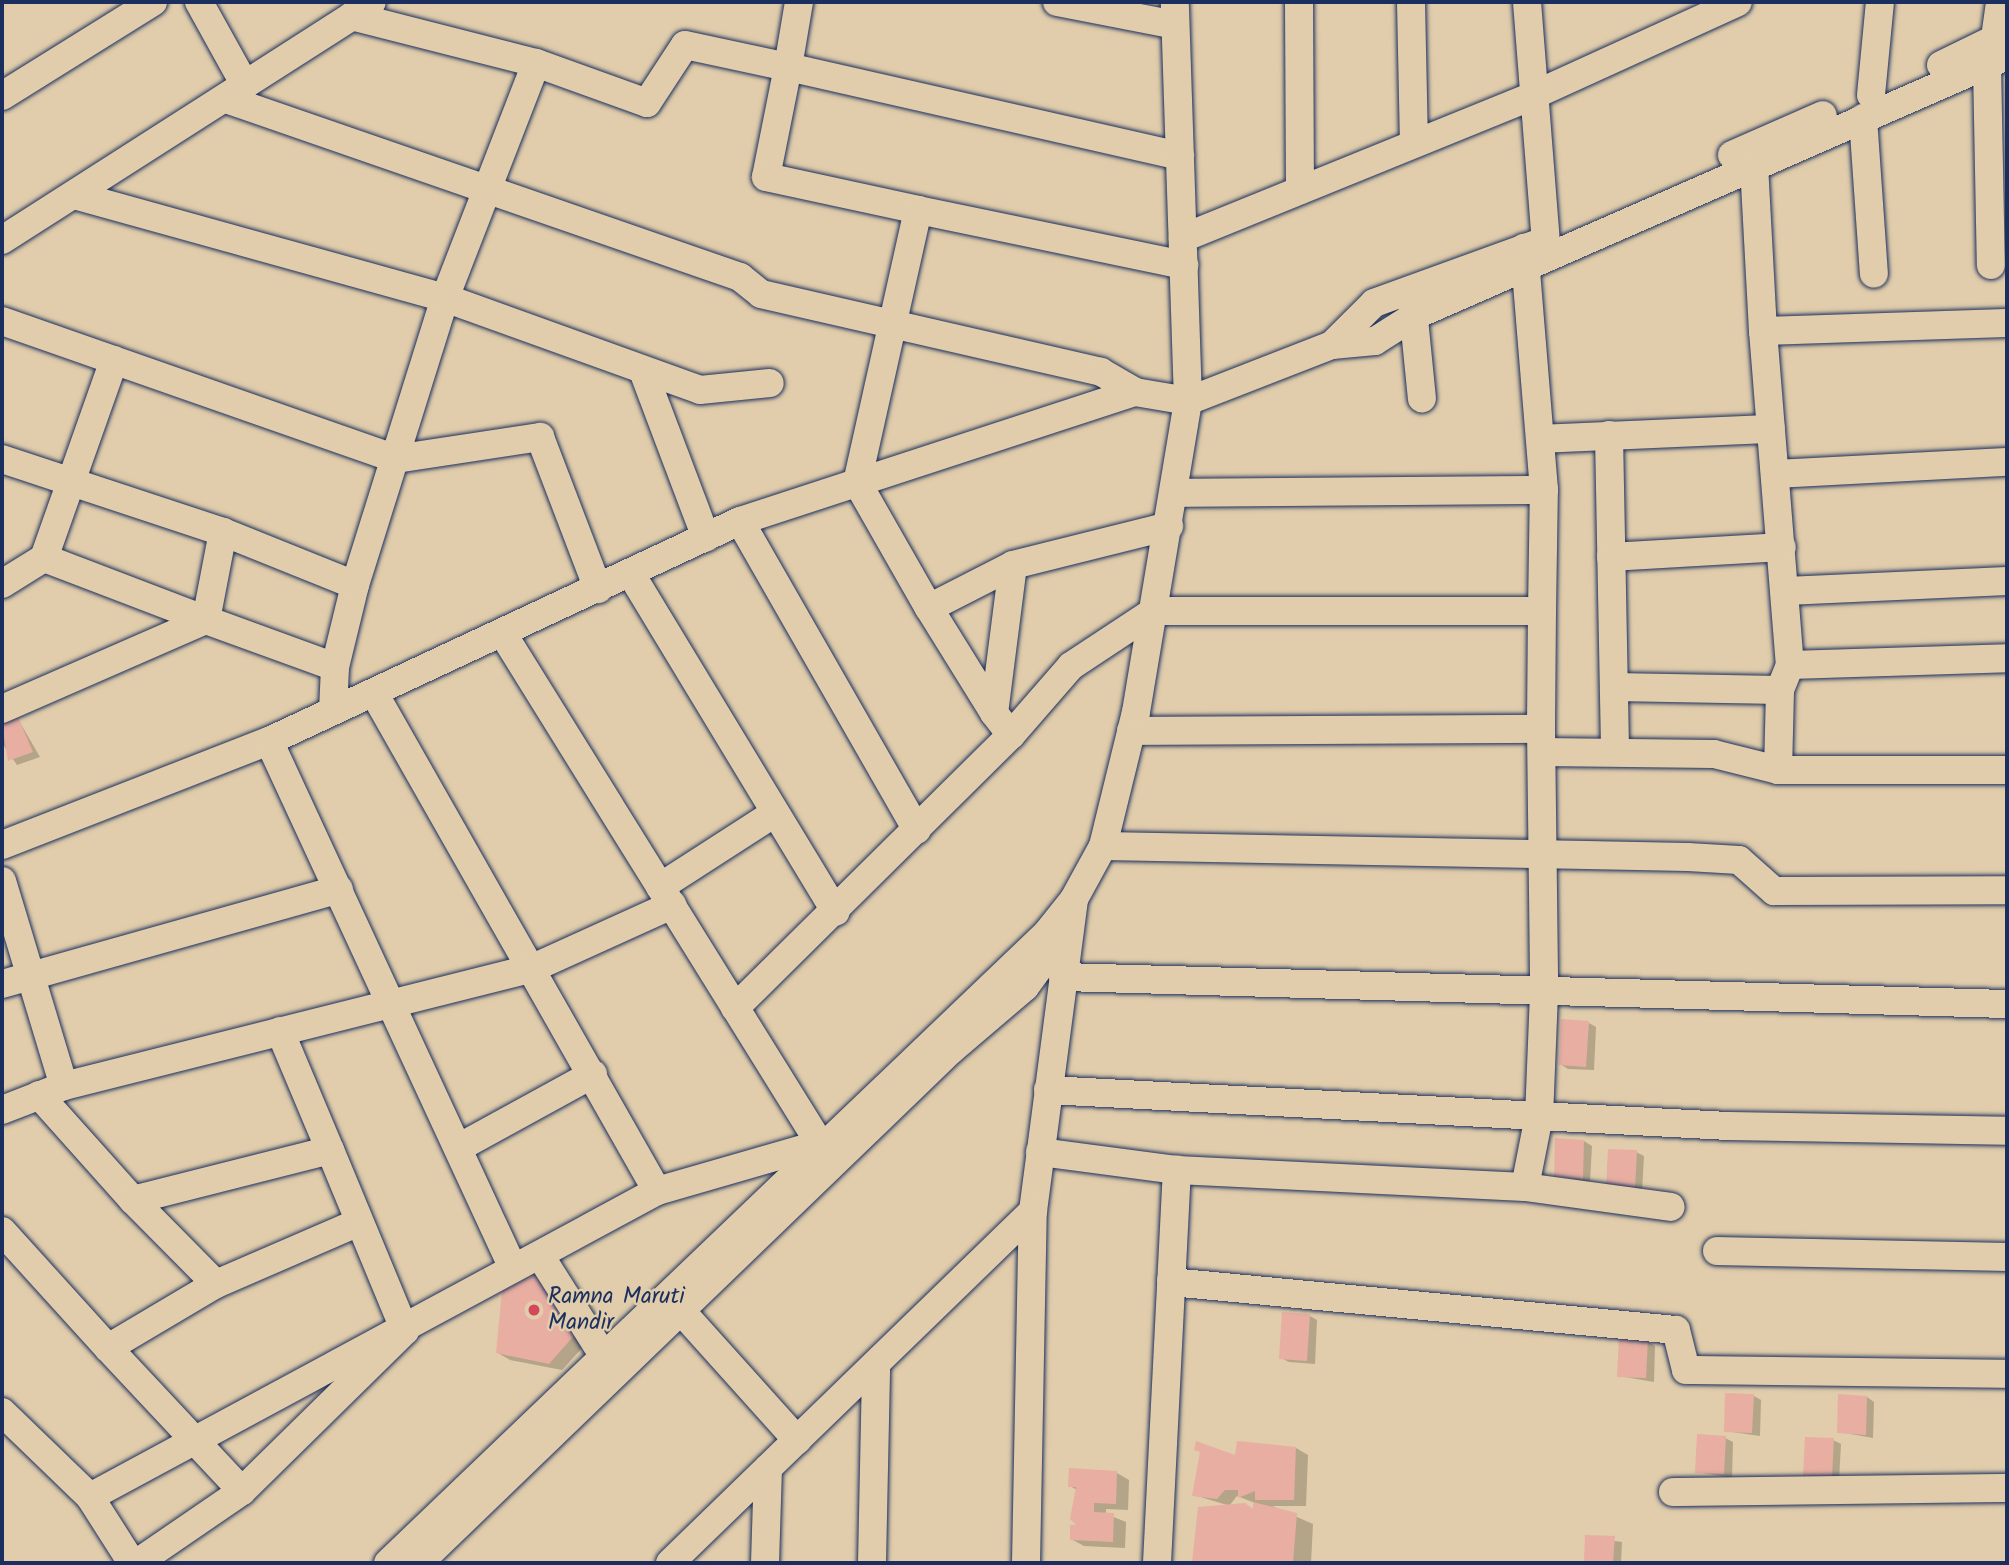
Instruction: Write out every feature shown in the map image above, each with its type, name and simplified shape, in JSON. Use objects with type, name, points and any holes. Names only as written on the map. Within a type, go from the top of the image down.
[{"type":"street","points":[[2,96],[153,2]]},
{"type":"street","points":[[199,2],[235,92],[740,276],[761,294],[1101,372],[1135,392],[1188,401],[1332,345],[1359,312],[1413,302],[1536,253],[1754,165],[1818,127]]},
{"type":"street","points":[[799,2],[766,177],[918,211],[1183,252],[1300,190],[1414,141],[1532,96],[1738,2]]},
{"type":"street","points":[[388,1563],[820,1144],[1047,933],[1074,900],[1103,846],[1131,731],[1154,611],[1188,401],[1175,13],[1057,2]]},
{"type":"street","points":[[1299,2],[1300,190]]},
{"type":"street","points":[[1411,2],[1414,141]]},
{"type":"street","points":[[1525,1187],[1539,1116],[1544,993],[1541,741],[1544,490],[1527,2]]},
{"type":"street","points":[[1874,274],[1867,107],[1880,2]]},
{"type":"street","points":[[1991,265],[2000,2]]},
{"type":"street","points":[[2,240],[362,9],[536,63],[647,103],[685,45],[1180,156]]},
{"type":"street","points":[[1536,253],[1999,48]]},
{"type":"street","points":[[333,712],[335,667],[355,585],[445,298],[536,63]]},
{"type":"street","points":[[1754,165],[1763,331],[1786,591],[1785,677],[1778,770]]},
{"type":"street","points":[[74,194],[445,298],[700,390],[770,383]]},
{"type":"street","points":[[918,211],[857,482],[929,608],[994,713],[1011,735]]},
{"type":"street","points":[[1413,302],[1422,399]]},
{"type":"street","points":[[2,321],[395,459],[540,437],[598,589]]},
{"type":"street","points":[[1763,331],[2007,323]]},
{"type":"street","points":[[2,584],[44,558],[114,360]]},
{"type":"street","points":[[643,371],[706,538]]},
{"type":"street","points":[[2,845],[269,741],[740,521],[1135,392]]},
{"type":"street","points":[[1541,439],[1771,429]]},
{"type":"street","points":[[1609,435],[1615,751]]},
{"type":"street","points":[[2,459],[223,532],[355,585]]},
{"type":"street","points":[[1775,474],[2007,462]]},
{"type":"street","points":[[1174,493],[1544,490]]},
{"type":"street","points":[[740,521],[917,830]]},
{"type":"street","points":[[929,608],[1013,565],[1169,526]]},
{"type":"street","points":[[206,620],[223,532]]},
{"type":"street","points":[[1611,556],[1782,547]]},
{"type":"street","points":[[44,558],[335,667]]},
{"type":"street","points":[[994,713],[1013,565]]},
{"type":"street","points":[[631,574],[836,912]]},
{"type":"street","points":[[1786,591],[2007,582]]},
{"type":"street","points":[[735,1008],[836,912],[1011,735],[1071,666],[1154,611],[1542,611]]},
{"type":"street","points":[[2,709],[206,620]]},
{"type":"street","points":[[503,634],[820,1144]]},
{"type":"street","points":[[1614,687],[1785,677],[2007,658]]},
{"type":"street","points":[[374,693],[534,968],[656,1191]]},
{"type":"street","points":[[1131,731],[1541,741],[1615,751],[1714,754],[1778,770],[2007,769]]},
{"type":"street","points":[[269,741],[513,1268]]},
{"type":"street","points":[[2,1110],[51,1091],[391,1002],[534,968],[666,896],[775,813]]},
{"type":"street","points":[[1103,846],[1739,860],[1774,891],[2007,890]]},
{"type":"street","points":[[2,881],[32,976],[51,1091],[133,1200],[216,1284]]},
{"type":"street","points":[[2,984],[339,889]]},
{"type":"street","points":[[1026,1563],[1032,1211],[1074,900]]},
{"type":"street","points":[[419,1563],[682,1313],[941,1060],[1025,987],[1045,959],[1047,933]]},
{"type":"street","points":[[1063,977],[1544,993],[2007,1004]]},
{"type":"street","points":[[280,1031],[405,1331]]},
{"type":"street","points":[[458,1148],[593,1074]]},
{"type":"street","points":[[1048,1090],[1539,1116],[2007,1131]]},
{"type":"street","points":[[90,1497],[196,1436],[405,1331],[513,1268],[541,1257],[656,1191],[820,1144]]},
{"type":"street","points":[[133,1200],[330,1150]]},
{"type":"street","points":[[1040,1152],[1177,1170],[1525,1187],[1671,1207]]},
{"type":"street","points":[[1157,1563],[1177,1170]]},
{"type":"street","points":[[670,1563],[1032,1211]]},
{"type":"street","points":[[108,1348],[216,1284],[359,1222]]},
{"type":"street","points":[[2,1231],[108,1348],[196,1436],[242,1491]]},
{"type":"street","points":[[1717,1251],[2007,1257]]},
{"type":"street","points":[[541,1257],[603,1355]]},
{"type":"street","points":[[1171,1282],[1676,1330],[1686,1370],[2007,1374]]},
{"type":"street","points":[[682,1313],[797,1440]]},
{"type":"street","points":[[2,1412],[90,1497],[135,1563],[242,1491],[405,1331]]},
{"type":"street","points":[[872,1563],[876,1363]]},
{"type":"street","points":[[765,1563],[768,1468]]},
{"type":"street","points":[[1673,1492],[2007,1488]]},
{"type":"building","points":[[18,717],[33,752],[8,761],[2,724]]},
{"type":"building","points":[[1561,1019],[1589,1021],[1586,1067],[1559,1065]]},
{"type":"building","points":[[1555,1138],[1584,1140],[1583,1179],[1554,1177]]},
{"type":"building","points":[[1608,1149],[1637,1150],[1635,1189],[1606,1188]]},
{"type":"building","name":"Ramna Maruti Mandir","points":[[540,1272],[580,1329],[549,1364],[496,1353],[502,1291]]},
{"type":"building","points":[[1282,1312],[1310,1314],[1307,1361],[1279,1359]]},
{"type":"building","points":[[1619,1338],[1648,1339],[1646,1378],[1617,1377]]},
{"type":"building","points":[[1725,1393],[1754,1394],[1752,1433],[1724,1432]]},
{"type":"building","points":[[1838,1394],[1867,1396],[1866,1435],[1837,1433]]},
{"type":"building","points":[[1697,1434],[1726,1436],[1724,1474],[1695,1473]]},
{"type":"building","points":[[1805,1437],[1834,1438],[1832,1477],[1803,1476]]},
{"type":"building","points":[[1196,1441],[1235,1455],[1237,1441],[1296,1447],[1294,1500],[1255,1500],[1255,1491],[1238,1498],[1238,1490],[1225,1490],[1217,1499],[1192,1496],[1200,1452],[1194,1450]]},
{"type":"building","points":[[1069,1468],[1117,1471],[1116,1504],[1094,1503],[1094,1512],[1114,1513],[1113,1542],[1070,1540],[1070,1525],[1076,1525],[1070,1519],[1076,1487],[1068,1487]]},
{"type":"building","points":[[1253,1502],[1297,1513],[1293,1563],[1192,1563],[1198,1507],[1245,1503],[1253,1509]]},
{"type":"building","points":[[1585,1535],[1615,1536],[1613,1563],[1584,1563]]},
{"type":"place","name":"Ramna Maruti Mandir","points":[[534,1310]]}]
